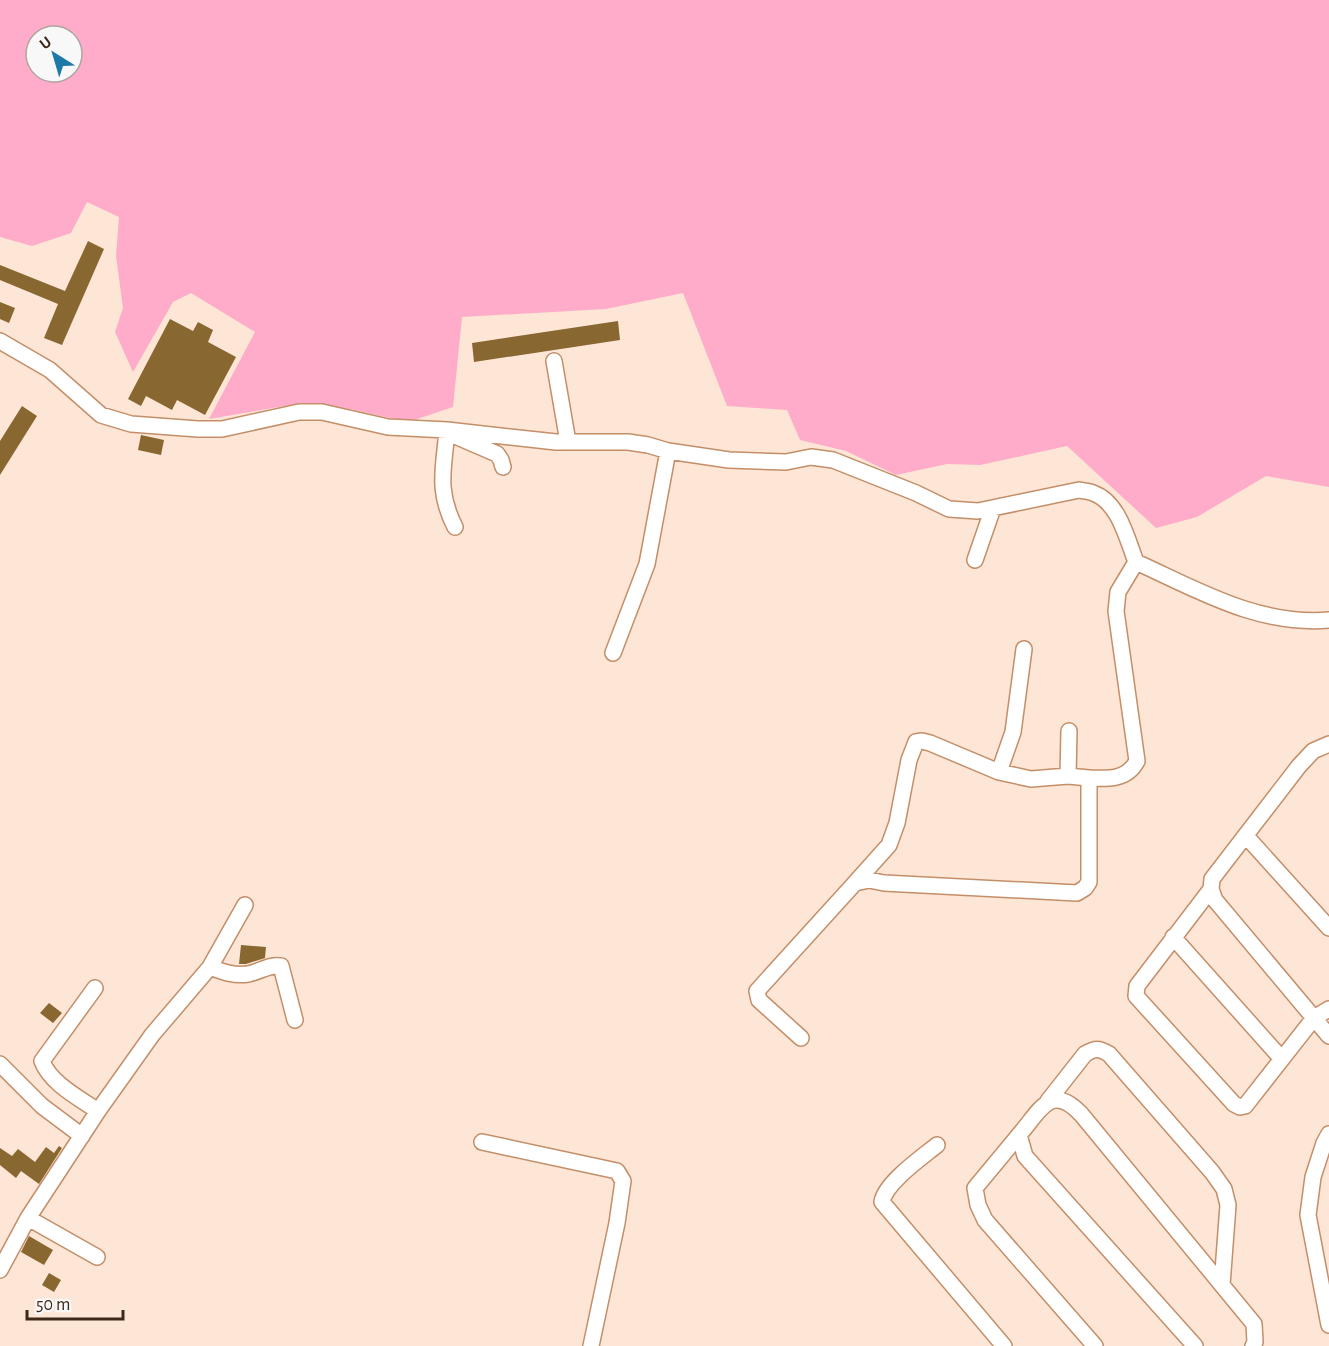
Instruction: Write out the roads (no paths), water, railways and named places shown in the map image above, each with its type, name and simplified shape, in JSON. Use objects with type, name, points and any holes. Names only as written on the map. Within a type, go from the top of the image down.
[{"type":"street","points":[[0,342],[50,370],[101,415],[131,424],[222,429],[299,412],[322,412],[388,427],[568,442],[628,442],[668,451],[729,460],[786,462],[812,457],[833,460],[916,493],[949,509],[978,511],[1079,490],[1094,493],[1106,501],[1116,514],[1136,562],[1239,609],[1307,622],[1329,621]]},
{"type":"street","points":[[554,361],[568,442]]},
{"type":"street","points":[[447,432],[497,454],[503,467]]},
{"type":"street","points":[[447,432],[443,459],[444,499],[455,527]]},
{"type":"street","points":[[613,653],[646,564],[668,451]]},
{"type":"street","points":[[975,560],[993,508]]},
{"type":"street","points":[[801,1038],[759,1000],[757,991],[889,845],[897,823],[909,760],[916,742],[930,743],[999,772],[1031,779],[1068,776],[1106,779],[1125,775],[1133,768],[1137,761],[1116,611],[1118,592],[1136,562]]},
{"type":"street","points":[[999,772],[1013,732],[1024,649]]},
{"type":"street","points":[[1068,776],[1069,731]]},
{"type":"street","points":[[1329,744],[1313,750],[1212,879],[1211,889],[1215,900],[1329,1036]]},
{"type":"street","points":[[855,883],[869,880],[884,883],[1077,893],[1089,882],[1089,778]]},
{"type":"street","points":[[1245,836],[1329,928]]},
{"type":"street","points":[[1211,889],[1137,986],[1136,996],[1234,1104],[1240,1107],[1245,1106],[1314,1018],[1329,1009]]},
{"type":"street","points":[[0,1270],[28,1218],[98,1111],[152,1035],[210,967],[245,905]]},
{"type":"street","points":[[1173,937],[1281,1058]]},
{"type":"street","points":[[210,967],[229,974],[248,974],[276,965],[281,966],[295,1020]]},
{"type":"street","points":[[95,988],[42,1061],[45,1070],[98,1111]]},
{"type":"street","points":[[1095,1346],[985,1220],[978,1205],[975,1188],[1085,1054],[1093,1048],[1100,1048],[1109,1054],[1212,1172],[1224,1190],[1228,1204],[1222,1285]]},
{"type":"street","points":[[0,1064],[42,1106],[82,1136]]},
{"type":"street","points":[[24,1088],[45,1070]]},
{"type":"street","points":[[1048,1101],[1058,1098],[1070,1102],[1081,1114],[1254,1324],[1255,1342],[1253,1346]]},
{"type":"street","points":[[1329,1134],[1313,1177],[1308,1215],[1329,1325]]},
{"type":"street","points":[[1019,1135],[1025,1156],[1196,1346]]},
{"type":"street","points":[[482,1142],[617,1171],[621,1176],[623,1181],[617,1223],[591,1346]]},
{"type":"street","points":[[937,1145],[889,1186],[883,1194],[882,1202],[1004,1346]]},
{"type":"street","points":[[28,1218],[96,1257]]}]
